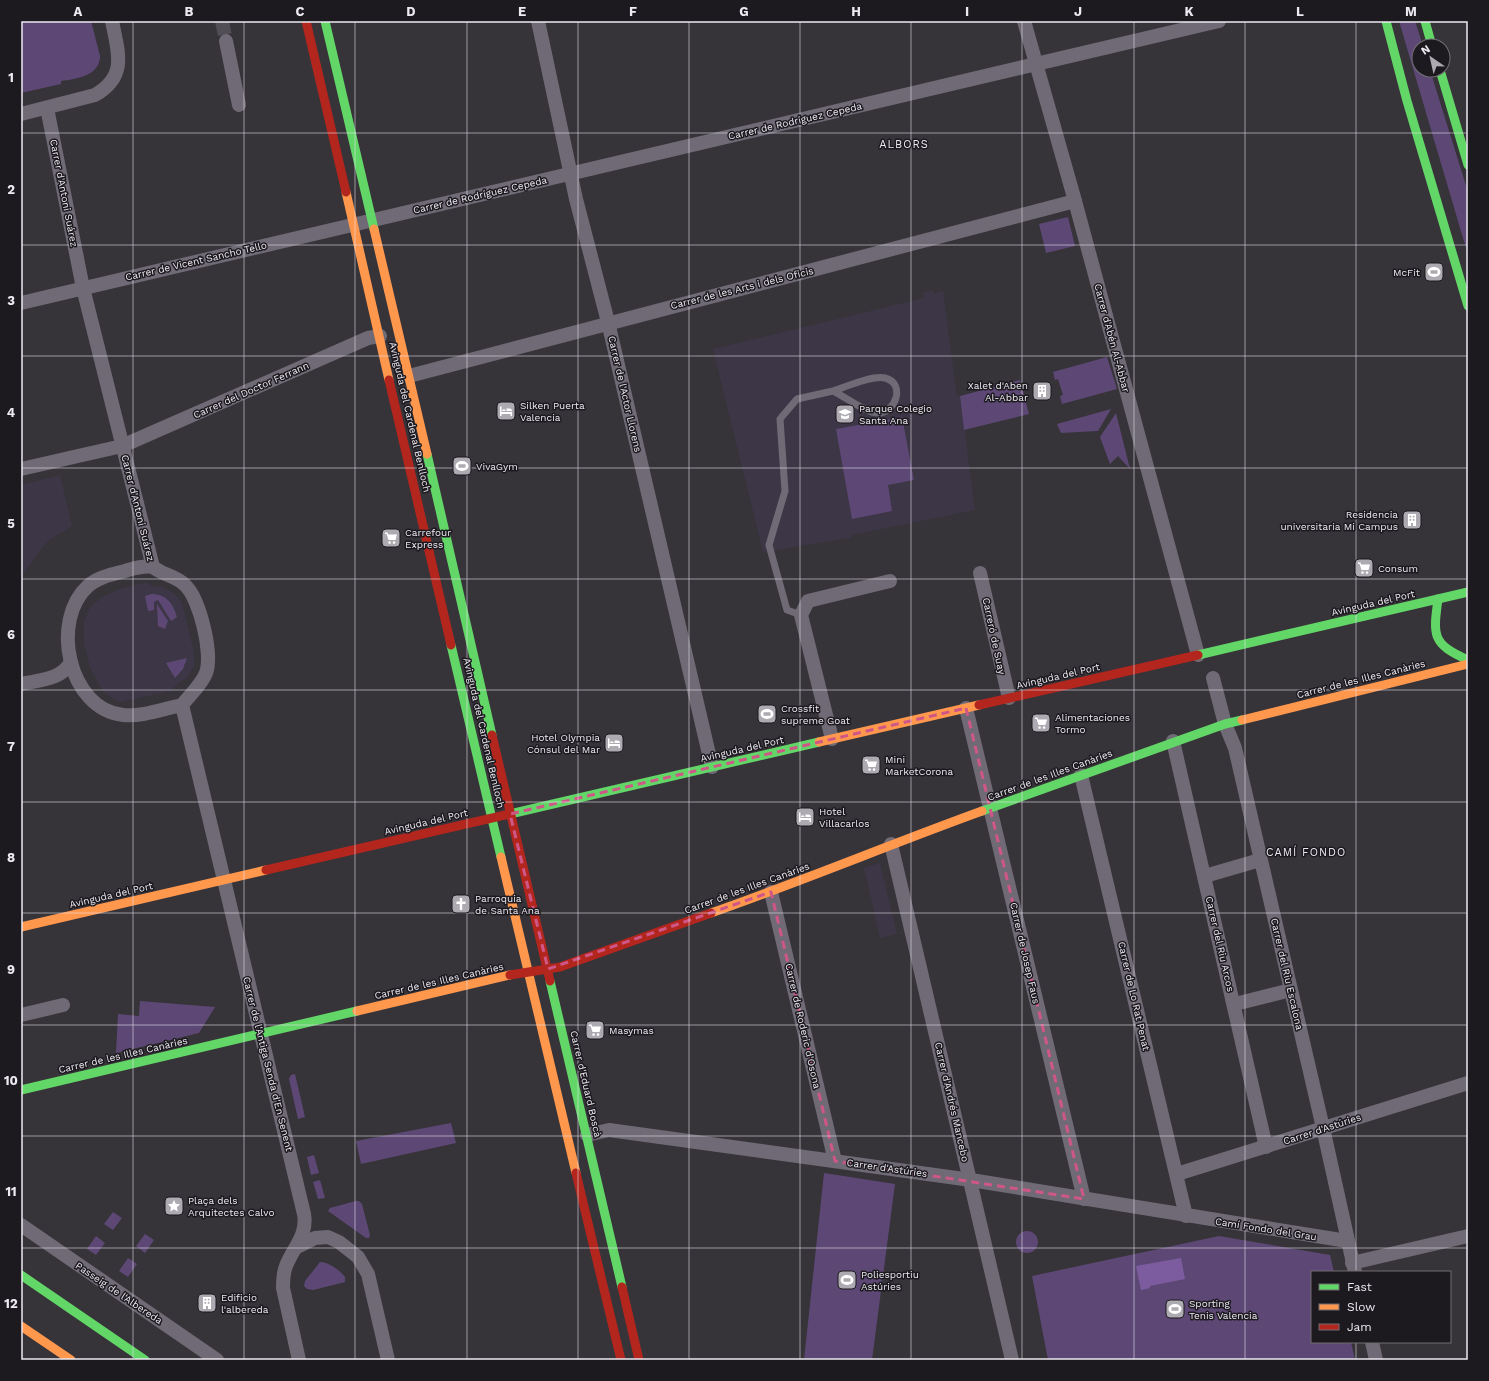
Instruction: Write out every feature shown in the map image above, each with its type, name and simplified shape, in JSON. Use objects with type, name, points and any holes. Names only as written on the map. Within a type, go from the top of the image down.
[{"type":"main road","name":"Avinguda del Cardenal Benlloch","points":[[306,21],[493,818]]},
{"type":"main road","name":"Avinguda del Cardenal Benlloch","points":[[325,21],[510,814]]},
{"type":"main road","points":[[1386,21],[1407,101],[1468,306]]},
{"type":"main road","points":[[1425,21],[1430,38]]},
{"type":"main road","points":[[1442,78],[1468,165]]},
{"type":"main road","name":"Avinguda del Port","points":[[21,927],[1468,592]]},
{"type":"main road","points":[[1438,599],[1434,628],[1437,638],[1448,652],[1468,660]]},
{"type":"main road","name":"Carrer de les Illes Canàries","points":[[21,1090],[529,972],[560,967],[771,892],[891,844],[991,809],[1173,741],[1225,724],[1468,664]]},
{"type":"main road","name":"Carrer d'Eduard Boscà","points":[[510,814],[640,1360]]},
{"type":"main road","points":[[493,818],[621,1360]]},
{"type":"main road","points":[[21,1275],[145,1360]]},
{"type":"main road","points":[[21,1285],[34,1284]]},
{"type":"main road","points":[[21,1326],[71,1360]]},
{"type":"main road","points":[[117,1341],[122,1356]]},
{"type":"street","points":[[21,114],[95,95],[112,82],[119,65],[112,21]]},
{"type":"street","name":"Carrer de l'Actor Llorens","points":[[538,21],[571,174],[608,322],[712,767]]},
{"type":"street","name":"Carrer d'Abén Al-Abbar","points":[[1024,21],[1035,65],[1075,201],[1198,655]]},
{"type":"street","name":"Carrer de Rodríguez Cepeda","points":[[372,220],[1035,65],[1169,26],[1219,21]]},
{"type":"street","points":[[226,41],[239,105]]},
{"type":"street","name":"Carrer d'Antoni Suárez","points":[[47,108],[82,288],[153,567],[163,574],[179,580],[192,592],[197,604],[208,652],[206,674],[182,705]]},
{"type":"street","name":"Carrer de les Arts i dels Oficis","points":[[409,376],[608,322],[1075,201]]},
{"type":"street","name":"Carrer de Vicent Sancho Tello","points":[[21,304],[82,288],[372,220]]},
{"type":"street","name":"Carrer del Doctor Ferrann","points":[[21,470],[122,446],[368,338],[380,336]]},
{"type":"street","points":[[153,567],[144,566],[110,574],[88,586],[79,596],[72,608],[68,634],[71,662],[79,684],[87,696],[96,705],[107,711],[122,715],[133,715],[182,705],[224,880]]},
{"type":"street","name":"Carreró de Suay","points":[[980,573],[1009,698]]},
{"type":"street","points":[[832,739],[801,615],[808,601],[890,581]]},
{"type":"street","points":[[21,684],[60,675],[66,671],[71,662]]},
{"type":"street","name":"Carrer del Riu Escalona","points":[[1213,678],[1225,724],[1235,748],[1323,1128],[1353,1268]]},
{"type":"street","name":"Carrer de Josep Faus","points":[[966,708],[1084,1199]]},
{"type":"street","name":"Carrer del Riu Arcos","points":[[1173,741],[1235,1004],[1266,1147]]},
{"type":"street","name":"Carrer de Lo Rat Penat","points":[[1081,775],[1186,1216]]},
{"type":"street","name":"Carrer d'Andrés Mancebo","points":[[891,844],[1012,1360]]},
{"type":"street","points":[[1205,876],[1260,860]]},
{"type":"street","name":"Carrer de l'Antiga Senda d'En Senent","points":[[224,880],[306,1222],[297,1247],[286,1266],[283,1276],[283,1288],[299,1360]]},
{"type":"street","name":"Carrer de Roderic d'Osona","points":[[771,892],[835,1161]]},
{"type":"street","points":[[1235,1004],[1291,990]]},
{"type":"street","points":[[21,1015],[62,1006]]},
{"type":"street","name":"Carrer d'Astúries","points":[[1177,1174],[1468,1083]]},
{"type":"street","name":"Carrer d'Astúries","points":[[587,1135],[609,1130],[971,1180],[1186,1216]]},
{"type":"street","name":"Camí Fondo del Grau","points":[[1186,1216],[1347,1241]]},
{"type":"street","name":"Passeig de l'Albereda","points":[[21,1225],[217,1360]]},
{"type":"street","points":[[1353,1268],[1468,1236]]},
{"type":"street","points":[[297,1247],[315,1238],[328,1237],[339,1242],[358,1257],[368,1274],[388,1360]]},
{"type":"street","points":[[1372,1343],[1376,1360]]},
{"type":"lane","points":[[801,615],[787,610],[769,545],[785,491],[780,419],[797,399],[834,391],[874,378],[884,378],[891,381],[896,387],[898,393],[891,408],[884,413],[876,414],[834,391]]},
{"type":"highlighted area","points":[[966,708],[1084,1199],[835,1161],[771,892],[548,969],[510,814]]},
{"type":"shaded area","points":[[21,21],[91,21],[100,56],[99,63],[92,72],[86,75],[61,81],[61,84],[21,93]]},
{"type":"shaded area","points":[[1399,21],[1415,21],[1420,38],[1411,38],[1411,62]]},
{"type":"shaded area","points":[[1416,78],[1432,78],[1468,192],[1468,255]]},
{"type":"shaded area","points":[[1068,217],[1075,246],[1046,253],[1039,224]]},
{"type":"shaded area","name":"Parque Colegio Santa Ana","points":[[933,290],[934,294],[943,291],[957,397],[960,396],[975,510],[852,535],[850,538],[763,552],[713,349],[924,298],[922,293]]},
{"type":"shaded area","points":[[1107,357],[1117,389],[1062,404],[1060,396],[1063,395],[1058,379],[1055,380],[1053,372]]},
{"type":"shaded area","points":[[1020,380],[1029,414],[964,430],[960,396]]},
{"type":"shaded area","points":[[1111,409],[1098,431],[1061,433],[1057,424]]},
{"type":"shaded area","points":[[1116,413],[1130,469],[1118,456],[1110,464],[1100,437]]},
{"type":"shaded area","points":[[902,417],[914,480],[888,485],[892,511],[852,519],[836,429]]},
{"type":"shaded area","points":[[60,475],[72,526],[48,541],[21,577],[21,485]]},
{"type":"shaded area","points":[[148,582],[151,586],[162,587],[174,593],[182,603],[194,652],[194,666],[187,677],[174,687],[172,691],[120,702],[113,699],[103,691],[90,668],[84,643],[84,622],[90,607],[102,597],[119,589]]},
{"type":"shaded area","points":[[156,594],[168,600],[177,617],[171,621],[158,600],[154,602],[154,610],[148,611],[145,596]]},
{"type":"shaded area","points":[[157,604],[168,621],[165,629],[158,626]]},
{"type":"shaded area","points":[[187,658],[183,669],[175,678],[166,663]]},
{"type":"shaded area","points":[[880,863],[897,934],[880,938],[864,868]]},
{"type":"shaded area","points":[[140,1001],[215,1007],[199,1033],[116,1053],[118,1014],[139,1016]]},
{"type":"shaded area","points":[[295,1074],[305,1117],[298,1119],[289,1079],[291,1075]]},
{"type":"shaded area","points":[[451,1123],[456,1143],[361,1164],[356,1141]]},
{"type":"shaded area","points":[[314,1155],[319,1173],[311,1175],[307,1157]]},
{"type":"shaded area","name":"Poliesportiu Astúries","points":[[824,1173],[895,1184],[872,1360],[804,1360]]},
{"type":"shaded area","points":[[320,1180],[325,1198],[318,1199],[313,1182]]},
{"type":"shaded area","points":[[359,1201],[362,1204],[370,1235],[369,1238],[366,1238],[328,1211],[330,1208]]},
{"type":"shaded area","points":[[113,1212],[122,1218],[113,1230],[104,1224]]},
{"type":"shaded area","points":[[1027,1231],[1035,1234],[1038,1242],[1035,1250],[1027,1253],[1019,1250],[1016,1242],[1019,1234]]},
{"type":"shaded area","points":[[145,1234],[154,1240],[145,1253],[136,1246]]},
{"type":"shaded area","points":[[96,1236],[105,1243],[96,1255],[87,1249]]},
{"type":"shaded area","name":"Sporting Tenis Valencia","points":[[1219,1236],[1330,1255],[1334,1271],[1311,1271],[1311,1343],[1351,1343],[1355,1360],[1048,1360],[1032,1276]]},
{"type":"shaded area","points":[[128,1258],[137,1264],[128,1277],[119,1271]]},
{"type":"shaded area","points":[[1181,1258],[1185,1279],[1150,1286],[1150,1288],[1141,1290],[1136,1266]]},
{"type":"shaded area","points":[[320,1262],[327,1263],[337,1269],[345,1277],[345,1282],[313,1290],[307,1289],[304,1286],[305,1281]]},
{"type":"tunnel","points":[[222,21],[226,41]]},
{"type":"traffic: fast","points":[[325,21],[374,229]]},
{"type":"traffic: fast","points":[[1386,21],[1407,101],[1468,306]]},
{"type":"traffic: fast","points":[[1425,21],[1430,38]]},
{"type":"traffic: fast","points":[[1442,78],[1468,165]]},
{"type":"traffic: fast","points":[[427,454],[492,735]]},
{"type":"traffic: fast","points":[[1198,655],[1468,592]]},
{"type":"traffic: fast","points":[[1438,599],[1436,622],[1438,637],[1447,649],[1468,660]]},
{"type":"traffic: fast","points":[[451,645],[501,857]]},
{"type":"traffic: fast","points":[[982,811],[1225,724],[1242,720]]},
{"type":"traffic: fast","points":[[510,814],[819,742]]},
{"type":"traffic: fast","points":[[550,981],[622,1287]]},
{"type":"traffic: fast","points":[[21,1090],[357,1011]]},
{"type":"traffic: fast","points":[[21,1275],[145,1360]]},
{"type":"traffic: slow","points":[[346,192],[389,380]]},
{"type":"traffic: slow","points":[[374,229],[427,454]]},
{"type":"traffic: slow","points":[[1242,720],[1468,664]]},
{"type":"traffic: slow","points":[[819,742],[979,705]]},
{"type":"traffic: slow","points":[[711,913],[982,811]]},
{"type":"traffic: slow","points":[[501,857],[576,1173]]},
{"type":"traffic: slow","points":[[21,927],[266,870]]},
{"type":"traffic: slow","points":[[357,1011],[510,975]]},
{"type":"traffic: slow","points":[[21,1326],[71,1360]]},
{"type":"traffic: jam","points":[[306,21],[346,192]]},
{"type":"traffic: jam","points":[[389,380],[451,645]]},
{"type":"traffic: jam","points":[[979,705],[1198,655]]},
{"type":"traffic: jam","points":[[492,735],[550,981]]},
{"type":"traffic: jam","points":[[266,870],[510,814]]},
{"type":"traffic: jam","points":[[510,975],[560,967],[711,913]]},
{"type":"traffic: jam","points":[[576,1173],[621,1360]]},
{"type":"traffic: jam","points":[[622,1287],[639,1360]]},
{"type":"place","name":"McFit","points":[[1434,272]]},
{"type":"place","name":"Xalet d'Aben Al-Abbar","points":[[1042,391]]},
{"type":"place","name":"Silken Puerta Valencia","points":[[506,411]]},
{"type":"place","name":"Parque Colegio Santa Ana","points":[[845,414]]},
{"type":"place","name":"VivaGym","points":[[462,466]]},
{"type":"place","name":"Residencia universitaria Mi Campus","points":[[1412,520]]},
{"type":"place","name":"Carrefour Express","points":[[391,538]]},
{"type":"place","name":"Consum","points":[[1364,568]]},
{"type":"place","name":"Crossfit supreme Goat","points":[[767,714]]},
{"type":"place","name":"Alimentaciones Tormo","points":[[1041,723]]},
{"type":"place","name":"Hotel Olympia Cónsul del Mar","points":[[614,743]]},
{"type":"place","name":"Mini MarketCorona","points":[[871,765]]},
{"type":"place","name":"Hotel Villacarlos","points":[[805,817]]},
{"type":"place","name":"Parroquia de Santa Ana","points":[[461,904]]},
{"type":"place","name":"Masymas","points":[[595,1030]]},
{"type":"place","name":"Plaça dels Arquitectes Calvo","points":[[174,1206]]},
{"type":"place","name":"Poliesportiu Astúries","points":[[847,1280]]},
{"type":"place","name":"Edificio l'albereda","points":[[207,1303]]},
{"type":"place","name":"Sporting Tenis Valencia","points":[[1175,1309]]},
{"type":"district","name":"ALBORS","points":[[904,144]]},
{"type":"district","name":"CAMÍ FONDO","points":[[1306,852]]}]
